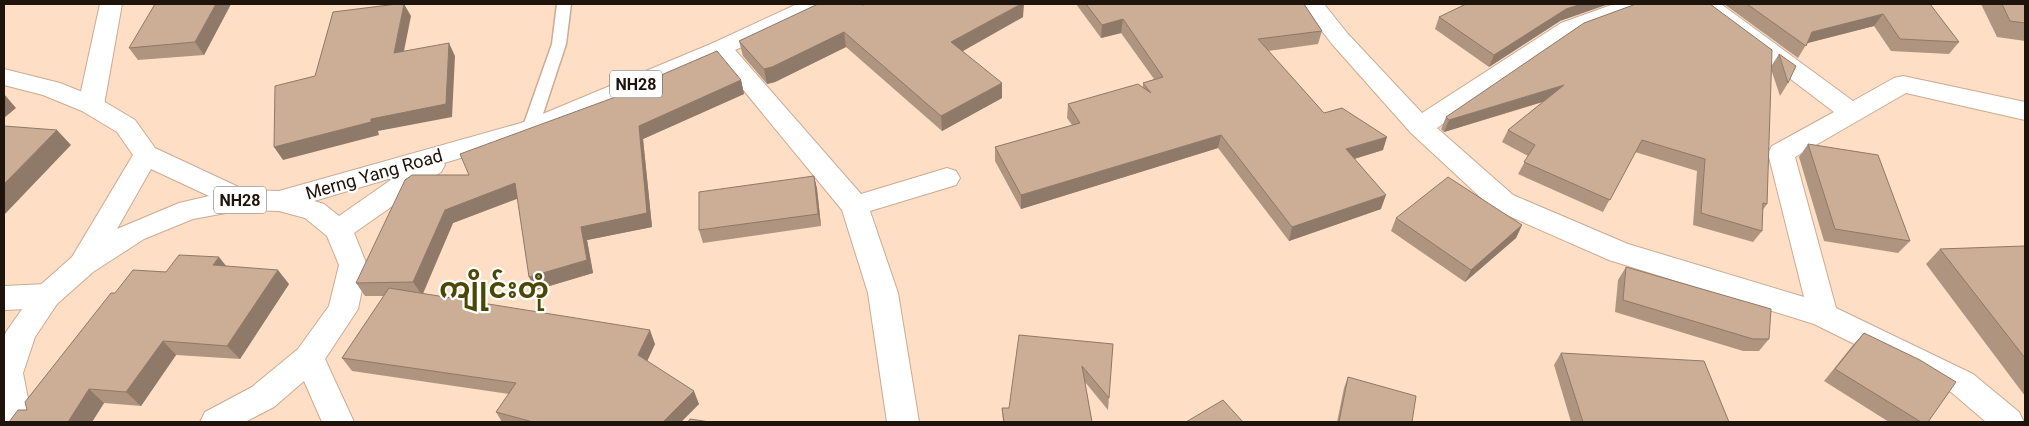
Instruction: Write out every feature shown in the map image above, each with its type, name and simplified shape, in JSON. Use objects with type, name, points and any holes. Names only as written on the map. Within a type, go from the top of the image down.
[{"type":"main road","points":[[91,105],[111,4]]},
{"type":"main road","name":"NH28","points":[[452,151],[530,129],[722,48],[815,4]]},
{"type":"main road","points":[[1312,4],[1340,39],[1420,127],[1503,202],[1619,252],[1822,315],[1962,383],[2008,422]]},
{"type":"main road","points":[[1420,127],[1569,28],[1635,4]]},
{"type":"main road","points":[[1706,4],[1852,113]]},
{"type":"main road","points":[[722,48],[855,206],[883,293],[903,422]]},
{"type":"main road","points":[[4,77],[51,88],[91,105],[126,126],[146,155]]},
{"type":"main road","points":[[1822,315],[1781,153],[1903,84],[2025,111]]},
{"type":"main road","name":"Merng Yang Road","points":[[279,201],[452,151]]},
{"type":"main road","name":"Merng Yang Road","points":[[339,230],[452,151]]},
{"type":"main road","name":"NH28","points":[[82,264],[146,155],[242,200]]},
{"type":"main road","points":[[855,206],[947,178]]},
{"type":"main road","name":"NH28","points":[[26,422],[14,410],[7,373],[21,332],[47,296],[82,264],[134,232],[188,210],[242,200],[279,201],[314,211],[339,230]]},
{"type":"main road","points":[[216,422],[263,397],[310,358],[343,309],[353,265],[339,230]]},
{"type":"main road","points":[[4,298],[47,296]]},
{"type":"main road","points":[[310,358],[338,422]]},
{"type":"lane","points":[[530,129],[559,44],[564,4]]},
{"type":"building","points":[[155,4],[216,4],[195,42],[129,48]]},
{"type":"building","points":[[404,4],[394,53],[449,43],[446,104],[371,119],[371,122],[274,147],[275,86],[315,76],[333,12]]},
{"type":"building","points":[[818,4],[1021,4],[951,42],[1002,83],[941,116],[844,32],[772,67],[764,69],[739,41]]},
{"type":"building","points":[[1086,4],[1304,4],[1322,31],[1258,39],[1324,113],[1342,108],[1387,137],[1346,149],[1386,195],[1292,227],[1221,135],[1021,195],[995,147],[1080,123],[1068,104],[1138,84],[1151,93],[1143,83],[1163,77],[1123,19],[1102,25]]},
{"type":"building","points":[[1466,4],[1581,4],[1566,9],[1494,55],[1439,17]]},
{"type":"building","points":[[1636,4],[1710,4],[1772,50],[1767,204],[1763,203],[1762,231],[1701,213],[1705,159],[1642,140],[1610,200],[1524,162],[1535,145],[1508,130],[1564,85],[1449,120],[1446,117],[1584,23]]},
{"type":"building","points":[[1747,4],[1930,4],[1959,42],[1900,39],[1883,14],[1812,32],[1806,46]]},
{"type":"building","points":[[2002,4],[2025,4],[2025,23],[2010,21]]},
{"type":"building","points":[[717,51],[741,80],[639,126],[647,213],[581,227],[587,260],[529,277],[515,183],[445,210],[413,282],[356,283],[405,180],[412,175],[469,175],[460,154],[640,88],[638,85]]},
{"type":"building","points":[[1779,54],[1796,66],[1788,83]]},
{"type":"building","points":[[4,126],[57,130],[4,184]]},
{"type":"building","points":[[1808,144],[1878,155],[1910,241],[1835,229]]},
{"type":"building","points":[[814,176],[818,214],[699,230],[699,192]]},
{"type":"building","points":[[1448,177],[1522,225],[1471,270],[1396,218]]},
{"type":"building","points":[[2024,246],[2025,248],[2025,358],[1940,249]]},
{"type":"building","points":[[179,255],[219,257],[213,265],[278,270],[227,346],[163,341],[126,392],[89,389],[68,422],[9,422],[18,410],[27,410],[25,402],[111,293],[115,293],[133,270],[166,272]]},
{"type":"building","points":[[1626,267],[1771,309],[1769,339],[1753,339],[1623,300]]},
{"type":"building","points":[[389,288],[650,330],[638,355],[694,391],[663,422],[533,422],[496,412],[516,383],[342,358]]},
{"type":"building","points":[[1864,333],[1920,360],[1956,382],[1928,422],[1921,422],[1835,369]]},
{"type":"building","points":[[1019,335],[1113,344],[1109,398],[1082,366],[1092,422],[1004,422],[1002,408],[1009,408]]},
{"type":"building","points":[[1561,353],[1704,361],[1729,422],[1583,422]]},
{"type":"building","points":[[1348,377],[1416,396],[1412,422],[1339,422]]},
{"type":"building","points":[[1223,400],[1243,422],[1186,422]]},
{"type":"building","points":[[690,419],[710,422],[688,422]]},
{"type":"district","name":"ကျိုင်းတုံ","points":[[494,288]]}]
